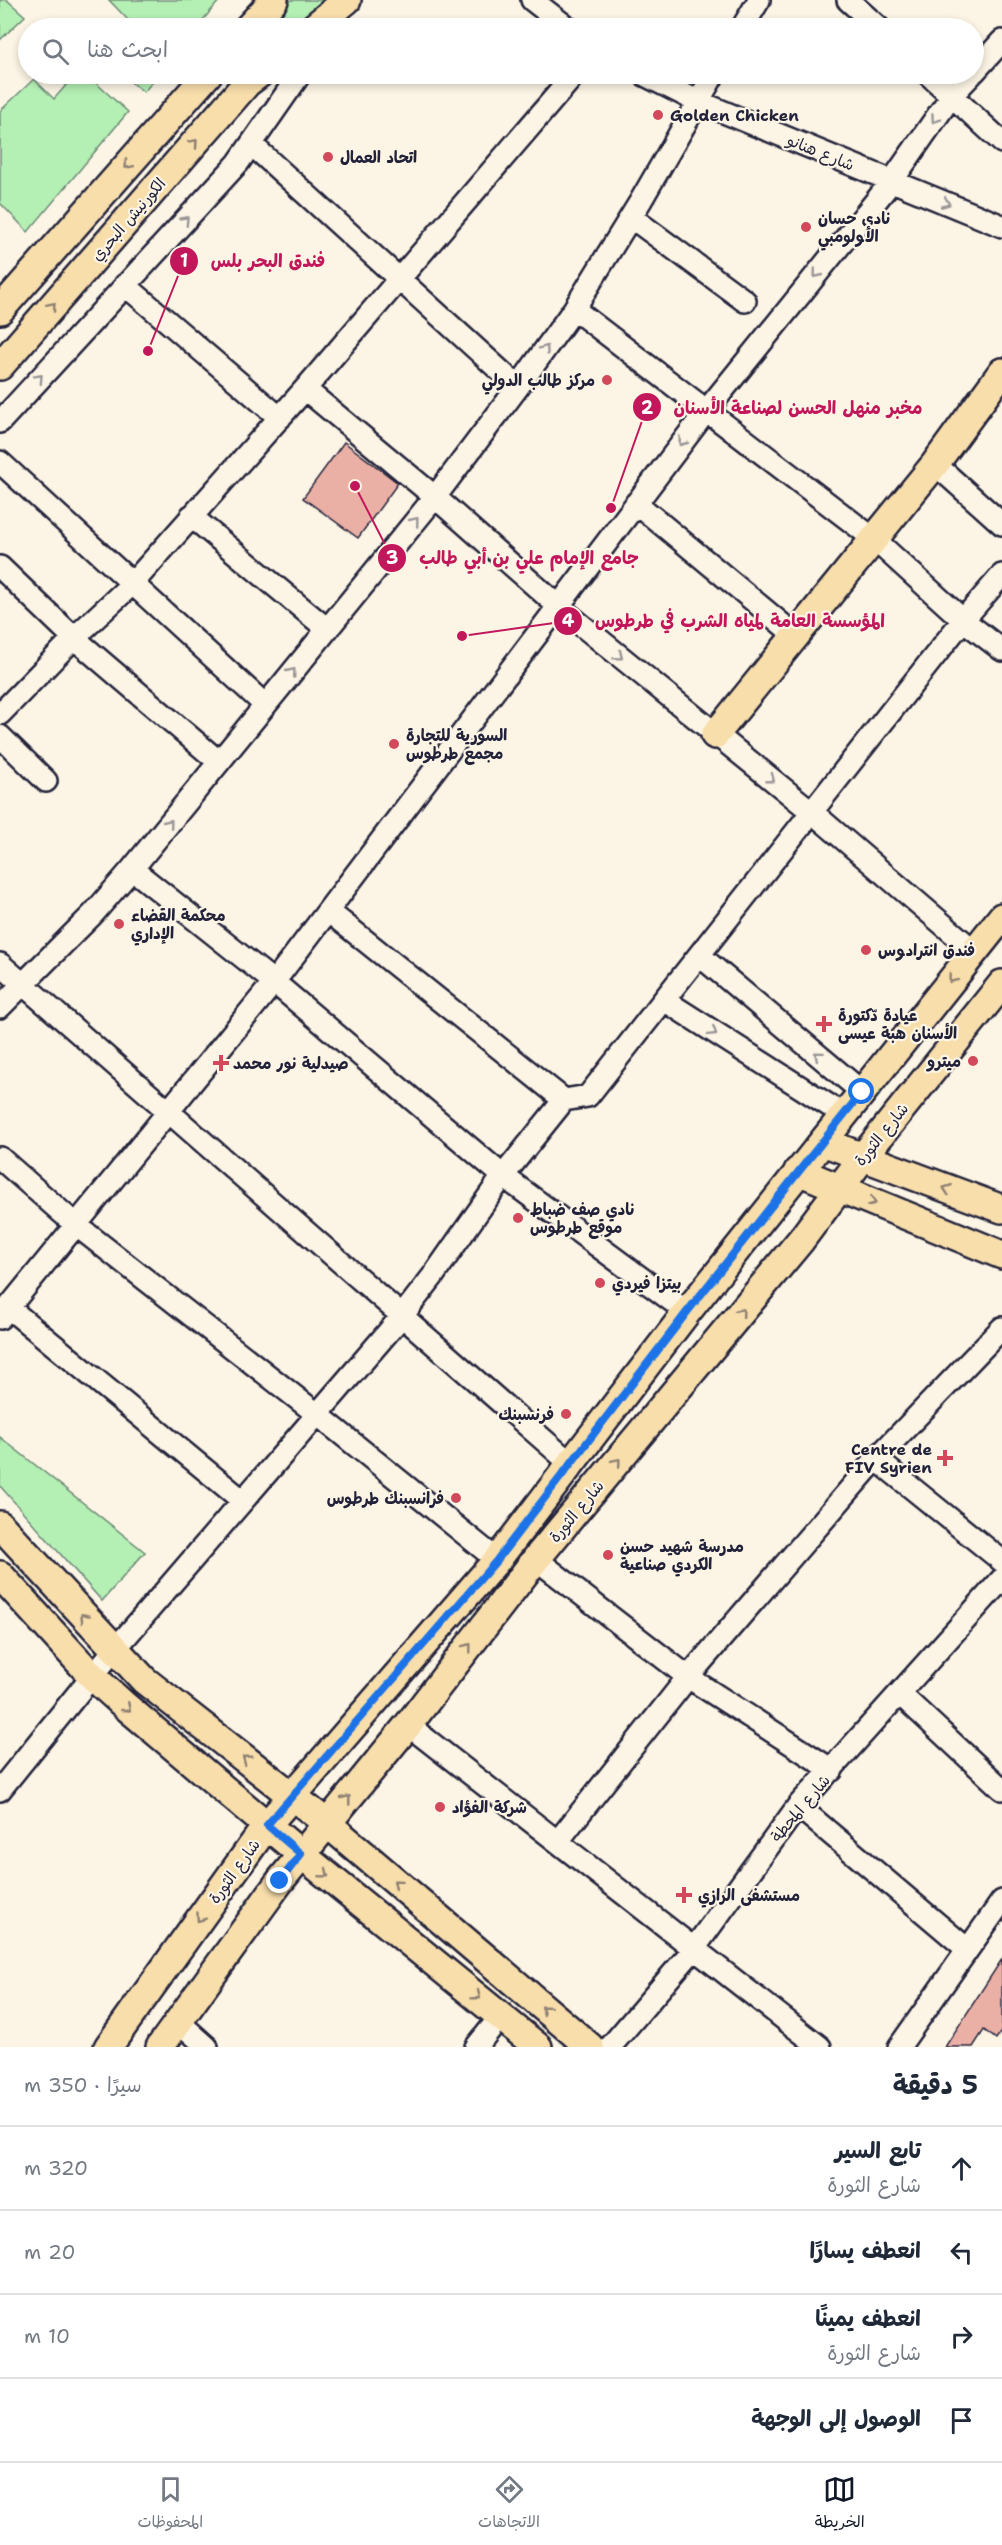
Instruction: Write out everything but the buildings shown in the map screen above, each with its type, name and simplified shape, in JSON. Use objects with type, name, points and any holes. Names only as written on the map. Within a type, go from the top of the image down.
[{"type":"main road","points":[[257,18],[274,0]]},
{"type":"main road","points":[[326,18],[349,0]]},
{"type":"main road","points":[[0,310],[199,84]]},
{"type":"main road","name":"الكورنيش البحري","points":[[0,366],[246,84]]},
{"type":"main road","points":[[715,735],[935,464],[1002,372]]},
{"type":"main road","name":"شارع الثورة","points":[[108,2047],[267,1825],[497,1560],[687,1312],[1002,917]]},
{"type":"main road","name":"شارع الثورة","points":[[160,2047],[301,1854],[408,1725],[536,1560],[801,1240],[862,1158],[1002,984]]},
{"type":"main road","points":[[823,1142],[1002,1209]]},
{"type":"main road","points":[[798,1171],[1002,1255]]},
{"type":"main road","points":[[0,1525],[115,1650],[161,1694],[292,1794],[590,2047]]},
{"type":"main road","points":[[0,1575],[92,1676],[123,1704],[301,1854],[538,2047]]},
{"type":"street","points":[[337,18],[349,0]]},
{"type":"street","points":[[532,0],[555,18]]},
{"type":"street","points":[[748,18],[759,0]]},
{"type":"street","points":[[848,0],[868,18]]},
{"type":"street","points":[[984,68],[1002,41]]},
{"type":"street","points":[[0,422],[238,163],[293,84]]},
{"type":"street","points":[[0,714],[74,638],[132,584],[305,389],[397,278],[566,84]]},
{"type":"street","name":"شارع هنانو","points":[[664,84],[697,100],[1002,226]]},
{"type":"street","points":[[0,1007],[93,914],[132,869],[435,497],[574,309],[631,217],[707,84]]},
{"type":"street","points":[[939,84],[1002,142]]},
{"type":"street","points":[[243,1501],[4,1313],[274,982],[707,410],[892,181],[952,95],[965,84]]},
{"type":"street","points":[[251,144],[518,387]]},
{"type":"street","points":[[631,217],[745,301]]},
{"type":"street","points":[[125,285],[280,417]]},
{"type":"street","points":[[574,309],[874,539],[963,620],[1002,650]]},
{"type":"street","points":[[305,389],[435,497],[558,606],[812,812],[974,951]]},
{"type":"street","points":[[0,462],[265,705]]},
{"type":"street","points":[[935,464],[1002,524]]},
{"type":"street","points":[[636,503],[796,636]]},
{"type":"street","points":[[191,516],[327,629]]},
{"type":"street","points":[[0,567],[74,638],[219,762]]},
{"type":"street","points":[[0,1790],[92,1676],[402,1316],[434,1276],[503,1176],[564,1100],[588,1096],[963,620],[1002,575]]},
{"type":"street","points":[[0,736],[46,781]]},
{"type":"street","points":[[132,869],[274,982],[503,1176],[687,1312]]},
{"type":"street","points":[[328,911],[564,1100]]},
{"type":"street","points":[[699,956],[862,1092]]},
{"type":"street","points":[[0,964],[570,1463]]},
{"type":"street","points":[[664,1000],[844,1115]]},
{"type":"street","points":[[0,1158],[76,1225],[317,1414],[497,1560]]},
{"type":"street","points":[[558,1841],[688,1677],[876,1459],[1002,1328]]},
{"type":"street","points":[[876,1459],[1002,1561]]},
{"type":"street","points":[[536,1560],[688,1677],[832,1770]]},
{"type":"street","name":"شارع المحطة","points":[[610,2047],[693,1950],[798,1806],[1002,1579]]},
{"type":"street","points":[[900,1694],[1002,1789]]},
{"type":"street","points":[[408,1725],[820,2047]]},
{"type":"street","points":[[798,1806],[967,1949]]},
{"type":"street","points":[[899,2047],[967,1949],[999,1913]]},
{"type":"street","points":[[476,2047],[501,2016]]},
{"type":"street","points":[[179,2022],[207,2047]]},
{"type":"green space","points":[[0,0],[7,0],[25,16],[18,18],[18,23],[0,40]]},
{"type":"green space","points":[[109,0],[220,0],[205,18],[126,18]]},
{"type":"green space","points":[[274,0],[332,0],[320,18],[257,18]]},
{"type":"green space","points":[[29,84],[39,84],[54,99],[67,84],[97,84],[128,112],[28,232],[0,203],[0,111]]},
{"type":"green space","points":[[133,84],[151,84],[144,92]]},
{"type":"green space","points":[[0,1437],[145,1552],[102,1601],[0,1486]]},
{"type":"place","name":"Golden Chicken","points":[[658,115]]},
{"type":"place","name":"اتحاد العمال","points":[[328,157]]},
{"type":"place","name":"نادي حسان الأولومبي","points":[[806,227]]},
{"type":"place","name":"فندق البحر بلس","points":[[148,351]]},
{"type":"place","name":"مركز طالب الدولي","points":[[607,380]]},
{"type":"place","name":"جامع الإمام علي بن أبي طالب","points":[[355,486]]},
{"type":"place","name":"مخبر منهل الحسن لصناعة الأسنان","points":[[611,508]]},
{"type":"place","name":"المؤسسة العامة لمياه الشرب في طرطوس","points":[[462,636]]},
{"type":"place","name":"السورية للتجارة مجمع طرطوس","points":[[394,744]]},
{"type":"place","name":"محكمة القضاء الإداري","points":[[119,924]]},
{"type":"place","name":"فندق انترادوس","points":[[866,950]]},
{"type":"place","name":"عيادة دّكتورة الأسنان هبة عيسى","points":[[824,1024]]},
{"type":"place","name":"ميترو","points":[[973,1061]]},
{"type":"place","name":"صيدلية نور محمد","points":[[221,1063]]},
{"type":"place","name":"نادي صف ضباط موقع طرطوس","points":[[518,1218]]},
{"type":"place","name":"بيتزا فيردي","points":[[600,1283]]},
{"type":"place","name":"فرنسبنك","points":[[566,1414]]},
{"type":"place","name":"Centre de FIV Syrien","points":[[945,1458]]},
{"type":"place","name":"فرانسبنك طرطوس","points":[[456,1498]]},
{"type":"place","name":"مدرسة شهيد حسن الكردي صناعية","points":[[608,1555]]},
{"type":"place","name":"شركة الفؤاد","points":[[440,1807]]},
{"type":"place","name":"مستشفى الرازي","points":[[684,1895]]},
{"type":"route","points":[[280,1881],[301,1854],[267,1825],[497,1560],[687,1312],[862,1092]]}]
